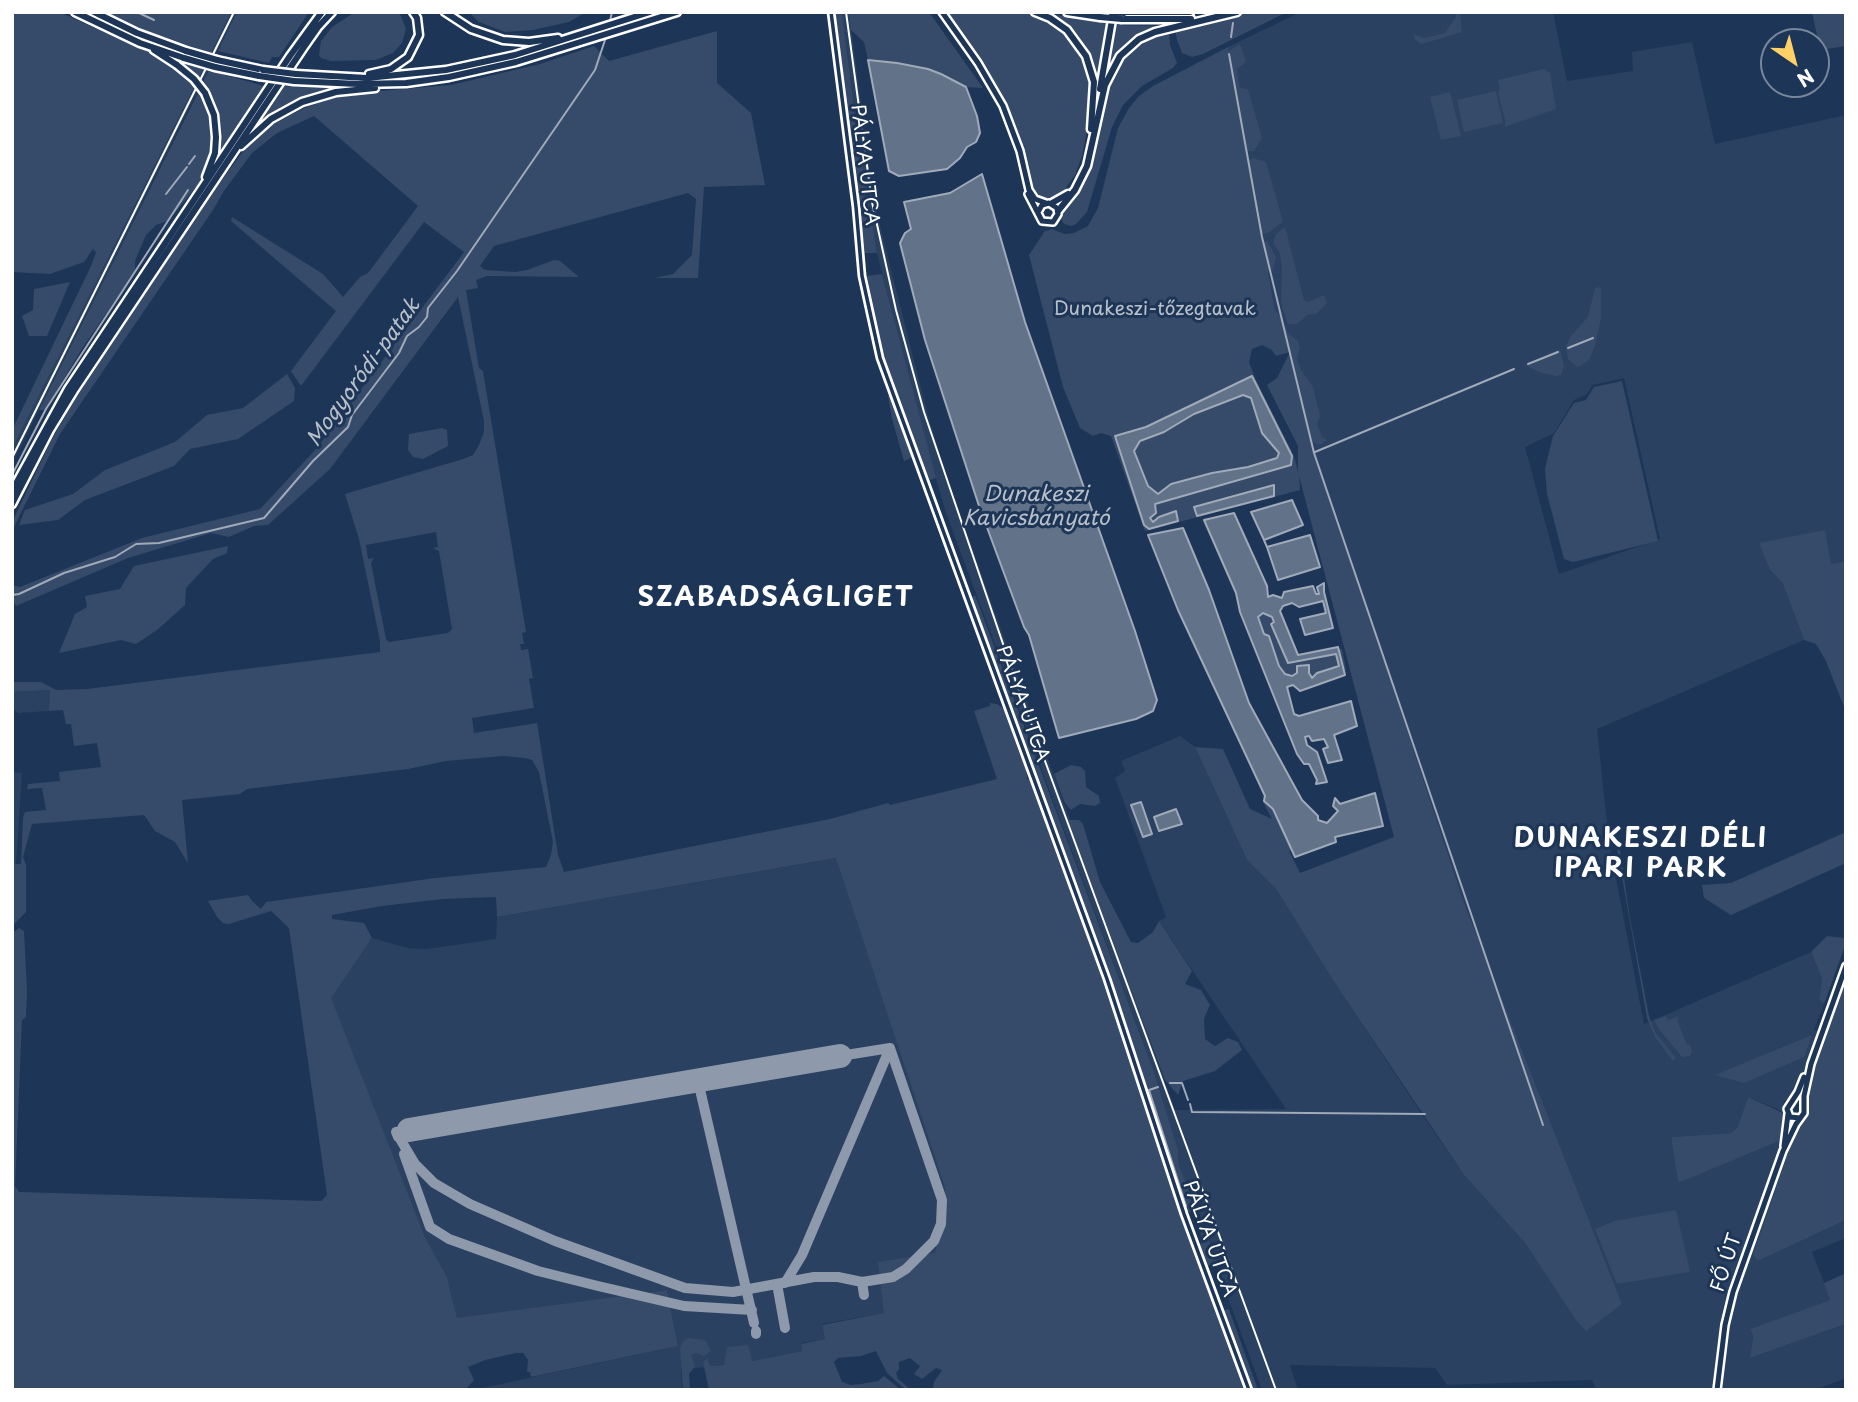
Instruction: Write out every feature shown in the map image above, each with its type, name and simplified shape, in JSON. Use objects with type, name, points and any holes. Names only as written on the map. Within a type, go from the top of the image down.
[{"type":"highway","points":[[75,12],[140,43],[177,65],[194,79],[205,93],[215,121],[216,145],[206,178],[194,201]]},
{"type":"highway","points":[[94,12],[185,54]]},
{"type":"highway","points":[[12,504],[50,430],[75,389],[222,169],[322,12]]},
{"type":"highway","points":[[12,491],[58,405],[194,201],[281,77],[332,12]]},
{"type":"highway","points":[[350,77],[391,69],[408,57],[419,35],[417,18],[413,12]]},
{"type":"highway","points":[[445,12],[480,34],[503,40],[541,41],[598,29]]},
{"type":"highway","points":[[295,78],[389,77],[446,70],[515,55],[650,12]]},
{"type":"highway","points":[[222,169],[256,131],[271,119],[302,102],[336,92],[484,70],[677,12]]},
{"type":"highway","points":[[1035,12],[1050,18],[1067,30],[1086,56],[1094,82],[1094,124]]},
{"type":"highway","points":[[1067,12],[1100,17],[1122,15]]},
{"type":"highway","points":[[1058,211],[1075,190],[1087,166],[1112,12],[1168,21],[1237,12]]},
{"type":"highway","points":[[1049,203],[1065,198],[1081,175],[1105,85],[1120,56],[1139,39],[1168,21],[1178,20],[1190,12]]},
{"type":"highway","points":[[140,43],[261,73],[349,84],[406,83]]},
{"type":"main road","points":[[942,12],[993,87],[1007,113],[1015,134],[1029,190],[1035,198],[1049,203],[1058,211],[1056,220],[1050,223],[1042,221],[1023,182],[1015,134]]},
{"type":"main road","points":[[1038,212],[1042,205],[1049,203]]},
{"type":"main road","points":[[1811,1064],[1788,1106],[1788,1114],[1793,1118],[1800,1118],[1804,1114],[1804,1096],[1811,1064],[1846,965]]},
{"type":"main road","points":[[1792,1101],[1798,1101],[1805,1107]]},
{"type":"main road","name":"FŐ ÚT","points":[[1783,1151],[1788,1114]]},
{"type":"main road","name":"FŐ ÚT","points":[[1717,1390],[1728,1310],[1783,1151],[1800,1118]]},
{"type":"street","name":"PÁLYA UTCA","points":[[831,12],[856,206],[862,276],[880,358],[1107,979],[1184,1214],[1249,1390]]},
{"type":"shaded area","points":[[231,12],[237,12],[12,464],[12,449]]},
{"type":"shaded area","points":[[842,12],[849,12],[874,202],[927,412],[946,475],[1175,1110],[1286,1109],[1159,921],[1166,917],[1115,778],[1125,771],[1121,761],[1180,736],[1195,747],[1247,860],[1276,889],[1334,982],[1464,1175],[1525,1243],[1575,1319],[1622,1304],[1463,900],[1316,453],[1291,352],[1282,348],[1228,47],[1301,12],[1553,12],[1567,81],[1633,71],[1632,52],[1692,42],[1715,144],[1846,115],[1846,561],[1831,564],[1760,543],[1770,570],[1782,582],[1804,640],[1597,729],[1609,842],[1644,1024],[1811,952],[1822,979],[1819,999],[1824,1004],[1814,1030],[1824,1032],[1805,1095],[1784,1101],[1782,1111],[1748,1097],[1737,1128],[1731,1133],[1671,1137],[1678,1183],[1785,1122],[1798,1124],[1758,1261],[1846,1220],[1846,1238],[1812,1252],[1831,1300],[1750,1329],[1753,1336],[1750,1358],[1846,1324],[1846,1378],[1815,1390],[1597,1390],[1592,1380],[1447,1385],[1435,1368],[1290,1365],[1298,1390],[1262,1390],[1179,1165],[1178,1149],[1153,1069],[946,513],[917,413],[877,253]],"holes":[[[1624,378],[1660,539],[1559,574],[1525,447],[1554,433],[1574,400],[1586,395],[1593,385]]]},
{"type":"shaded area","points":[[50,690],[49,711],[18,713],[12,708],[12,692]]},
{"type":"shaded area","points":[[12,772],[22,773],[16,864],[12,864]]},
{"type":"shaded area","points":[[837,858],[945,1188],[935,1253],[885,1313],[822,1324],[825,1339],[801,1343],[802,1351],[752,1361],[681,1370],[682,1390],[482,1390],[678,1346],[667,1290],[457,1319],[447,1277],[425,1237],[330,998],[372,938],[407,948],[427,949],[496,939],[497,917]]},
{"type":"green space","points":[[12,12],[59,12],[135,46],[203,69],[12,449],[14,426],[96,252],[93,249],[84,262],[50,274],[12,272]]},
{"type":"green space","points":[[105,12],[231,12],[211,53],[138,28]]},
{"type":"green space","points":[[237,12],[309,12],[279,57],[272,57],[269,63],[218,51]]},
{"type":"green space","points":[[355,12],[400,14],[406,29],[402,43],[393,53],[376,60],[331,61],[321,58],[321,41],[332,27]]},
{"type":"green space","points":[[469,12],[586,12],[569,22],[533,30],[505,32],[479,22]]},
{"type":"green space","points":[[833,12],[842,12],[877,253],[865,253]]},
{"type":"green space","points":[[849,12],[929,12],[983,88],[966,87],[928,69],[868,60],[864,42],[851,30]]},
{"type":"green space","points":[[945,12],[1023,12],[1037,15],[1065,32],[1084,56],[1093,100],[1082,156],[1075,175],[1058,199],[1043,201],[1037,198],[1030,188],[1017,133],[1006,104]]},
{"type":"green space","points":[[1041,12],[1109,24],[1097,90],[1093,64],[1082,44],[1068,28]]},
{"type":"green space","points":[[1250,12],[1287,12],[1203,54],[1192,57],[1182,53],[1175,28]]},
{"type":"green space","points":[[1456,12],[1460,13],[1462,32],[1422,44],[1415,40],[1413,34],[1424,38],[1445,33],[1456,17]]},
{"type":"green space","points":[[1812,12],[1846,12],[1846,46],[1830,48],[1830,28],[1815,28]]},
{"type":"green space","points":[[1114,25],[1160,26],[1137,37],[1121,51],[1104,80]]},
{"type":"green space","points":[[1169,29],[1170,45],[1177,63],[1142,86],[1123,105],[1112,127],[1087,212],[1076,224],[1064,224],[1061,212],[1083,176],[1103,96],[1115,66],[1140,40]]},
{"type":"green space","points":[[717,31],[717,83],[751,113],[765,185],[704,187],[698,278],[655,278],[673,274],[692,255],[696,199],[688,193],[494,246],[480,266],[485,270],[515,272],[554,260],[560,261],[579,277],[487,276],[476,280],[478,288],[466,290],[479,368],[483,371],[526,632],[522,633],[524,644],[520,644],[521,650],[528,649],[534,708],[472,718],[474,733],[537,723],[558,855],[564,872],[830,819],[997,779],[974,711],[990,706],[990,703],[997,704],[1006,710],[1026,767],[1027,779],[1030,780],[1067,870],[1053,823],[1018,737],[1011,709],[972,598],[975,595],[1153,1069],[1178,1149],[1179,1165],[1217,1262],[1207,1266],[1199,1245],[1203,1242],[1198,1225],[1191,1213],[1185,1210],[1143,1083],[1159,1146],[1182,1214],[1215,1293],[1224,1325],[1222,1326],[1245,1390],[933,1390],[934,1382],[942,1370],[936,1368],[922,1379],[914,1374],[920,1366],[910,1358],[899,1362],[896,1373],[898,1379],[911,1390],[906,1390],[887,1373],[876,1351],[861,1356],[838,1358],[834,1362],[842,1382],[861,1384],[878,1381],[884,1376],[901,1390],[709,1390],[703,1362],[707,1358],[710,1366],[724,1365],[727,1347],[748,1345],[752,1361],[802,1351],[801,1344],[825,1339],[822,1325],[884,1313],[878,1262],[935,1253],[945,1188],[836,858],[497,917],[496,897],[443,899],[332,915],[332,919],[364,923],[372,938],[331,998],[425,1237],[447,1277],[457,1318],[667,1290],[678,1346],[531,1377],[530,1372],[527,1372],[528,1360],[523,1353],[516,1353],[468,1367],[474,1380],[465,1390],[12,1390],[12,933],[19,928],[24,931],[27,992],[26,1017],[22,1020],[15,1186],[19,1192],[321,1201],[327,1195],[289,928],[271,911],[229,924],[223,923],[208,901],[248,895],[261,909],[266,902],[435,878],[546,867],[553,842],[539,772],[532,760],[525,758],[503,756],[446,761],[408,769],[247,789],[240,794],[182,800],[188,863],[175,842],[155,831],[144,815],[32,824],[23,857],[26,865],[26,912],[12,926],[12,864],[21,864],[23,818],[25,812],[46,810],[42,788],[27,789],[28,784],[60,781],[59,772],[101,767],[97,743],[74,746],[71,724],[66,724],[63,710],[49,711],[50,690],[12,692],[12,682],[41,682],[56,690],[87,689],[380,652],[359,539],[345,494],[473,455],[484,432],[458,297],[330,469],[268,525],[254,526],[229,537],[211,533],[128,558],[16,606],[12,600],[12,585],[20,587],[142,538],[260,509],[316,449],[464,252],[424,222],[301,386],[291,371],[336,311],[231,221],[232,217],[323,274],[343,297],[360,277],[368,273],[418,206],[314,116],[277,133],[252,153],[60,434],[12,531],[12,522],[53,437],[87,379],[217,186],[245,149],[268,127],[302,109],[344,94],[451,85],[540,64],[594,46],[609,61]],"holes":[[[436,532],[438,547],[433,548],[439,551],[452,629],[448,633],[389,642],[386,639],[371,563],[374,558],[368,559],[366,545]],[[1070,876],[1100,952],[1115,1000],[1109,985],[1105,983],[1104,969],[1075,899]]]},
{"type":"green space","name":"Dunakeszi-tőzegtavak","points":[[1240,44],[1246,62],[1237,69],[1240,88],[1248,89],[1262,138],[1254,151],[1248,151],[1249,160],[1253,158],[1266,162],[1283,222],[1268,233],[1262,234],[1263,241],[1267,241],[1276,257],[1273,270],[1268,271],[1275,310],[1288,333],[1298,341],[1300,348],[1297,358],[1301,370],[1313,387],[1320,416],[1317,424],[1322,437],[1327,440],[1320,445],[1313,442],[1316,453],[1463,900],[1622,1304],[1586,1331],[1575,1319],[1525,1243],[1464,1175],[1334,982],[1276,889],[1247,860],[1195,747],[1223,749],[1250,809],[1272,819],[1263,797],[1276,787],[1327,836],[1289,851],[1300,873],[1394,837],[1299,476],[1300,490],[1145,531],[1111,436],[1101,433],[1093,436],[1080,428],[1063,387],[1029,255],[1045,231],[1052,229],[1065,234],[1074,233],[1088,226],[1098,208],[1118,128],[1139,96],[1228,47],[1229,51]],"holes":[[[1262,345],[1272,350],[1276,356],[1290,352],[1277,378],[1267,385],[1298,446],[1298,472],[1294,456],[1249,362],[1252,349]]]},
{"type":"green space","points":[[1544,69],[1550,73],[1556,109],[1505,127],[1498,80]]},
{"type":"green space","points":[[209,70],[263,86],[216,159],[220,143],[216,109],[202,84]]},
{"type":"green space","points":[[282,86],[347,89],[337,90],[270,117],[247,135]]},
{"type":"green space","points":[[199,91],[206,102],[214,131],[211,157],[202,180],[168,221],[156,225],[146,235],[135,261],[135,272],[83,347],[45,410],[39,410]]},
{"type":"green space","points":[[1496,91],[1503,123],[1464,132],[1457,100]]},
{"type":"green space","points":[[1450,92],[1461,136],[1441,140],[1430,97]]},
{"type":"green space","points":[[1285,227],[1304,300],[1308,302],[1324,295],[1327,303],[1316,314],[1307,315],[1297,324],[1288,324],[1284,313],[1281,302],[1280,254],[1273,243],[1276,234]]},
{"type":"green space","points":[[882,274],[936,478],[930,480],[909,434],[884,359],[867,276]]},
{"type":"green space","points":[[70,282],[47,336],[29,336],[22,316],[33,310],[34,289]]},
{"type":"green space","points":[[1601,287],[1601,318],[1595,346],[1589,360],[1579,367],[1568,359],[1566,346],[1588,317],[1595,288]]},
{"type":"green space","points":[[1560,349],[1564,366],[1561,375],[1542,373],[1524,365]]},
{"type":"green space","points":[[287,374],[295,388],[294,401],[238,439],[190,449],[174,466],[85,500],[58,520],[19,525],[25,510],[73,494],[105,470],[175,442],[207,415],[243,408]]},
{"type":"green space","points":[[1622,381],[1658,541],[1573,562],[1564,559],[1547,494],[1545,469],[1553,436],[1574,403],[1586,400],[1594,387]]},
{"type":"green space","points":[[891,395],[913,457],[904,461],[892,419],[888,396]]},
{"type":"green space","points":[[442,428],[447,430],[448,446],[423,459],[413,457],[408,450],[409,434]]},
{"type":"green space","points":[[1825,530],[1831,564],[1846,561],[1846,712],[1826,661],[1816,644],[1804,640],[1782,582],[1770,570],[1759,543]]},
{"type":"green space","points":[[228,546],[227,553],[213,559],[186,588],[185,605],[157,630],[136,644],[121,640],[59,653],[75,614],[87,607],[85,596],[120,589],[134,566]]},
{"type":"green space","points":[[1272,612],[1291,659],[1342,649],[1346,670],[1309,682],[1278,681],[1253,615]]},
{"type":"green space","points":[[1071,765],[1081,767],[1085,771],[1086,787],[1099,796],[1100,803],[1095,806],[1080,804],[1071,810],[1065,803],[1054,774]]},
{"type":"green space","points":[[1067,820],[1079,820],[1083,824],[1100,882],[1131,942],[1138,943],[1153,932],[1159,921],[1192,971],[1185,984],[1201,990],[1210,1005],[1204,1019],[1205,1039],[1215,1046],[1228,1038],[1238,1042],[1242,1050],[1215,1071],[1183,1081],[1178,1095],[1165,1080]]},
{"type":"green space","points":[[1846,832],[1846,863],[1731,915],[1704,898],[1702,885],[1731,883]]},
{"type":"green space","points":[[1616,843],[1620,849],[1649,1016],[1655,1032],[1676,1058],[1673,1061],[1655,1037],[1647,1018]]},
{"type":"green space","points":[[1827,936],[1846,936],[1846,943],[1824,1004],[1819,999],[1822,979],[1811,952]]},
{"type":"green space","points":[[1846,972],[1846,1220],[1758,1261],[1753,1255],[1798,1124],[1808,1113],[1805,1098],[1811,1070]]},
{"type":"green space","points":[[1666,1016],[1668,1020],[1679,1018],[1677,1020],[1692,1051],[1690,1056],[1682,1057],[1658,1028],[1654,1020]]},
{"type":"green space","points":[[1812,1035],[1804,1057],[1744,1083],[1715,1075]]},
{"type":"green space","points":[[1748,1097],[1783,1113],[1785,1122],[1781,1140],[1678,1183],[1671,1137],[1731,1133],[1737,1128]]},
{"type":"green space","points":[[1676,1210],[1690,1272],[1617,1284],[1595,1229],[1615,1221]]},
{"type":"green space","points":[[1846,1273],[1846,1324],[1750,1358],[1753,1336],[1750,1329],[1830,1300],[1824,1283]]},
{"type":"green space","points":[[1229,1309],[1258,1390],[1251,1390],[1224,1310]]},
{"type":"green space","points":[[688,1338],[705,1340],[711,1351],[704,1356],[696,1353],[691,1355],[695,1366],[689,1374],[690,1390],[683,1390],[680,1348]]},
{"type":"water","points":[[868,60],[928,69],[966,87],[977,116],[980,133],[976,142],[967,147],[960,158],[947,169],[899,176],[889,171]]},
{"type":"water","name":"Dunakeszi Kavicsbányató","points":[[982,174],[1025,322],[1157,700],[1153,711],[1136,719],[1059,738],[1029,635],[979,506],[925,340],[900,243],[905,233],[911,229],[904,202],[950,193]]},
{"type":"water","points":[[1252,376],[1292,456],[1291,465],[1155,504],[1156,513],[1150,518],[1153,522],[1176,511],[1178,521],[1149,529],[1144,525],[1115,436],[1146,427]],"holes":[[[1243,395],[1251,398],[1262,433],[1279,453],[1277,458],[1171,484],[1158,494],[1148,486],[1134,451],[1140,441],[1164,432],[1194,414]]]},
{"type":"water","points":[[1274,485],[1274,496],[1197,516],[1194,507]]},
{"type":"water","points":[[1292,500],[1303,525],[1264,540],[1251,512]]},
{"type":"water","points":[[1234,513],[1267,586],[1268,597],[1273,595],[1282,598],[1284,592],[1313,586],[1316,594],[1319,594],[1317,587],[1324,583],[1333,628],[1305,635],[1300,619],[1326,613],[1323,601],[1299,607],[1292,603],[1283,606],[1280,611],[1298,655],[1338,647],[1345,675],[1300,691],[1293,685],[1287,687],[1294,714],[1299,716],[1351,701],[1357,726],[1334,735],[1342,760],[1328,763],[1323,749],[1328,747],[1324,739],[1312,741],[1309,736],[1305,737],[1307,745],[1317,752],[1327,782],[1316,784],[1317,780],[1309,764],[1304,764],[1297,754],[1240,612],[1236,593],[1204,520]],"holes":[[[1263,613],[1272,617],[1274,622],[1271,624],[1288,663],[1336,654],[1339,666],[1317,673],[1312,678],[1309,665],[1297,666],[1297,673],[1292,676],[1285,674],[1258,617]]]},
{"type":"water","points":[[1183,528],[1209,590],[1249,703],[1302,800],[1318,816],[1318,820],[1327,823],[1338,811],[1333,806],[1335,798],[1340,804],[1375,793],[1383,826],[1335,837],[1336,842],[1295,857],[1273,809],[1264,801],[1265,796],[1178,610],[1148,535]]},
{"type":"water","points":[[1310,535],[1320,567],[1278,580],[1267,547]]},
{"type":"water","points":[[1141,802],[1152,834],[1143,837],[1131,805]]},
{"type":"water","points":[[1176,809],[1182,824],[1159,831],[1154,817]]},
{"type":"waterway","points":[[137,12],[154,20]]},
{"type":"waterway","name":"Mogyoródi-patak","points":[[610,21],[612,12]]},
{"type":"waterway","points":[[1231,37],[1233,23]]},
{"type":"waterway","name":"Mogyoródi-patak","points":[[12,595],[64,573],[115,557],[136,544],[159,543],[264,518],[313,461],[348,427],[352,415],[399,353],[407,336],[427,317],[428,308],[457,271],[595,70],[606,37]]},
{"type":"waterway","points":[[1229,54],[1262,237],[1314,453],[1543,1125]]},
{"type":"waterway","points":[[189,164],[195,156]]},
{"type":"waterway","points":[[166,194],[187,167]]},
{"type":"waterway","points":[[12,475],[46,409],[188,190]]},
{"type":"waterway","points":[[1568,348],[1593,338]]},
{"type":"waterway","points":[[1528,364],[1558,352]]},
{"type":"waterway","points":[[1315,452],[1514,369]]},
{"type":"waterway","points":[[1264,540],[1267,547]]},
{"type":"waterway","points":[[1170,1083],[1182,1083],[1188,1100]]},
{"type":"waterway","points":[[1158,1087],[1149,1090],[1186,1206]]},
{"type":"waterway","points":[[1190,1104],[1192,1112],[1425,1114]]},
{"type":"taxiway","points":[[396,1132],[415,1164],[434,1183],[470,1204],[555,1241],[685,1288],[733,1292],[814,1277],[838,1277],[862,1282],[893,1277],[906,1269],[934,1241],[941,1224],[942,1200],[890,1048],[840,1056]]},
{"type":"taxiway","points":[[785,1283],[802,1255],[890,1048]]},
{"type":"taxiway","points":[[698,1081],[754,1323]]},
{"type":"taxiway","points":[[398,1137],[396,1132],[410,1130]]},
{"type":"taxiway","points":[[404,1154],[430,1227],[449,1239],[538,1271],[598,1286],[684,1306],[752,1310]]},
{"type":"taxiway","points":[[862,1282],[864,1295]]},
{"type":"taxiway","points":[[777,1284],[785,1328]]},
{"type":"runway","points":[[409,1130],[840,1056]]},
{"type":"railway","points":[[12,458],[234,12]]},
{"type":"railway","points":[[846,12],[872,202],[896,310],[924,412],[1016,682],[1276,1390]]},
{"type":"district","name":"SZABADSÁGLIGET","points":[[776,599]]},
{"type":"district","name":"DUNAKESZI DÉLI IPARI PARK","points":[[1641,855]]}]
